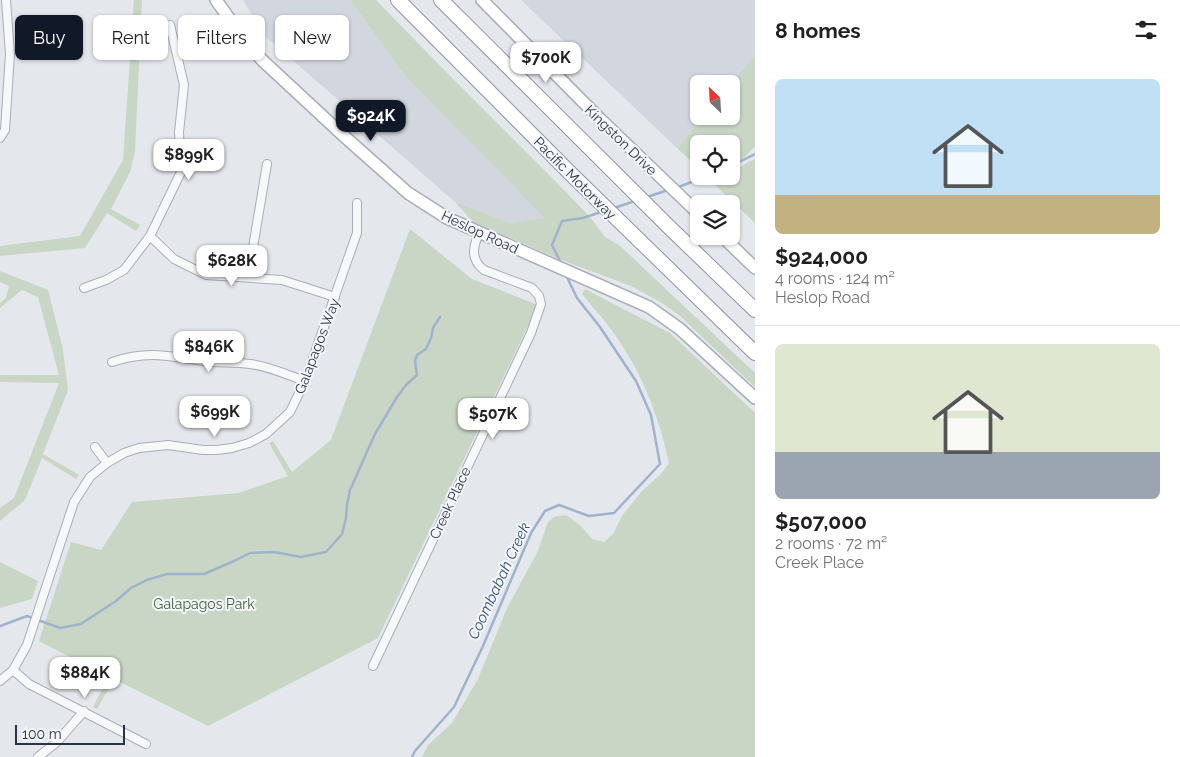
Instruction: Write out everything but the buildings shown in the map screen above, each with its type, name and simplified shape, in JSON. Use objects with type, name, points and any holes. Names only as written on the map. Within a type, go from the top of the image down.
[{"type":"highway","name":"Pacific Motorway","points":[[398,0],[571,174],[755,353]]},
{"type":"highway","points":[[441,0],[598,158],[755,310]]},
{"type":"street","points":[[0,138],[4,130],[10,54],[6,0]]},
{"type":"street","name":"Heslop Road","points":[[216,0],[242,38],[262,60],[408,193],[439,213],[479,233],[616,292],[670,320],[755,398]]},
{"type":"street","name":"Kingston Drive","points":[[482,0],[630,149],[690,206]]},
{"type":"street","points":[[84,288],[106,280],[124,270],[150,236],[181,172],[179,132],[184,85],[170,25]]},
{"type":"street","points":[[248,277],[267,164]]},
{"type":"street","name":"Galapagos Way","points":[[0,681],[13,670],[27,645],[74,502],[90,477],[107,463],[124,453],[139,448],[168,445],[217,450],[249,443],[266,434],[290,412],[305,381],[357,233],[357,203]]},
{"type":"street","name":"Creek Place","points":[[373,666],[531,333],[541,304],[539,296],[532,288],[484,270],[479,266],[473,253],[479,233]]},
{"type":"street","points":[[150,236],[174,259],[206,274],[282,280],[335,297]]},
{"type":"street","points":[[731,245],[755,268]]},
{"type":"street","points":[[112,362],[144,354],[170,355],[261,366],[305,381]]},
{"type":"street","points":[[96,447],[107,463]]},
{"type":"street","points":[[13,670],[29,684],[146,744]]},
{"type":"street","points":[[38,757],[57,742],[84,711]]},
{"type":"shaded area","points":[[243,0],[350,0],[406,77],[546,218],[511,223],[455,202],[292,60],[349,60],[349,15],[275,15],[275,45],[265,36],[265,15],[252,15]]},
{"type":"shaded area","points":[[521,0],[755,0],[755,55],[738,75],[690,75],[690,125],[696,125],[677,148]]},
{"type":"green space","points":[[134,0],[142,0],[141,15],[133,15]]},
{"type":"green space","points":[[350,0],[376,0],[589,216],[605,237],[619,245],[755,373],[755,387],[679,315],[662,303],[631,286],[559,259],[472,221],[455,202],[511,223],[545,218],[406,77]]},
{"type":"green space","points":[[755,55],[755,146],[740,160],[740,135],[690,135],[690,160],[677,148],[696,125],[740,125],[740,75],[738,75]]},
{"type":"green space","points":[[130,60],[139,60],[135,152],[130,172],[111,209],[140,225],[136,231],[107,213],[85,248],[0,256],[0,246],[80,236],[123,160]]},
{"type":"green space","points":[[755,159],[755,223],[740,209],[740,195],[726,195],[715,185],[740,185],[740,167]]},
{"type":"green space","name":"Galapagos Park","points":[[410,229],[472,279],[538,305],[378,638],[208,726],[114,679],[97,709],[93,707],[109,677],[39,641],[71,542],[101,550],[132,502],[239,493],[288,476],[269,443],[273,441],[292,472],[331,440]]},
{"type":"green space","points":[[0,271],[48,290],[63,350],[68,390],[43,454],[79,475],[76,479],[42,458],[25,500],[0,521],[0,508],[14,498],[59,383],[0,382],[0,375],[59,375],[38,297],[22,290],[0,308],[0,303],[6,298],[9,286],[0,282]]},
{"type":"green space","points":[[585,289],[670,333],[755,413],[755,757],[422,757],[428,745],[452,723],[478,679],[507,608],[537,553],[548,522],[554,517],[566,515],[581,526],[592,539],[604,542],[613,534],[622,516],[641,492],[661,474],[669,463],[653,407],[638,373],[607,324],[582,294]]},
{"type":"green space","points":[[0,562],[38,581],[32,599],[0,608]]},
{"type":"waterway","name":"Coombabah Creek","points":[[740,162],[755,154]]},
{"type":"waterway","name":"Coombabah Creek","points":[[676,188],[690,183]]},
{"type":"waterway","name":"Coombabah Creek","points":[[647,197],[668,190]]},
{"type":"waterway","name":"Coombabah Creek","points":[[614,208],[635,201]]},
{"type":"waterway","name":"Coombabah Creek","points":[[561,263],[552,245],[562,221],[583,218],[604,211]]},
{"type":"waterway","name":"Coombabah Creek","points":[[412,757],[415,751],[454,707],[483,646],[531,533],[545,511],[559,505],[589,516],[614,513],[660,464],[651,415],[636,381],[600,327],[577,298],[566,275]]},
{"type":"waterway","points":[[0,626],[27,616],[60,628],[81,624],[116,601],[131,588],[147,580],[167,574],[204,574],[250,553],[274,552],[301,557],[326,552],[342,534],[350,490],[375,434],[397,397],[417,375],[415,361],[417,355],[426,349],[433,328],[440,317]]}]
